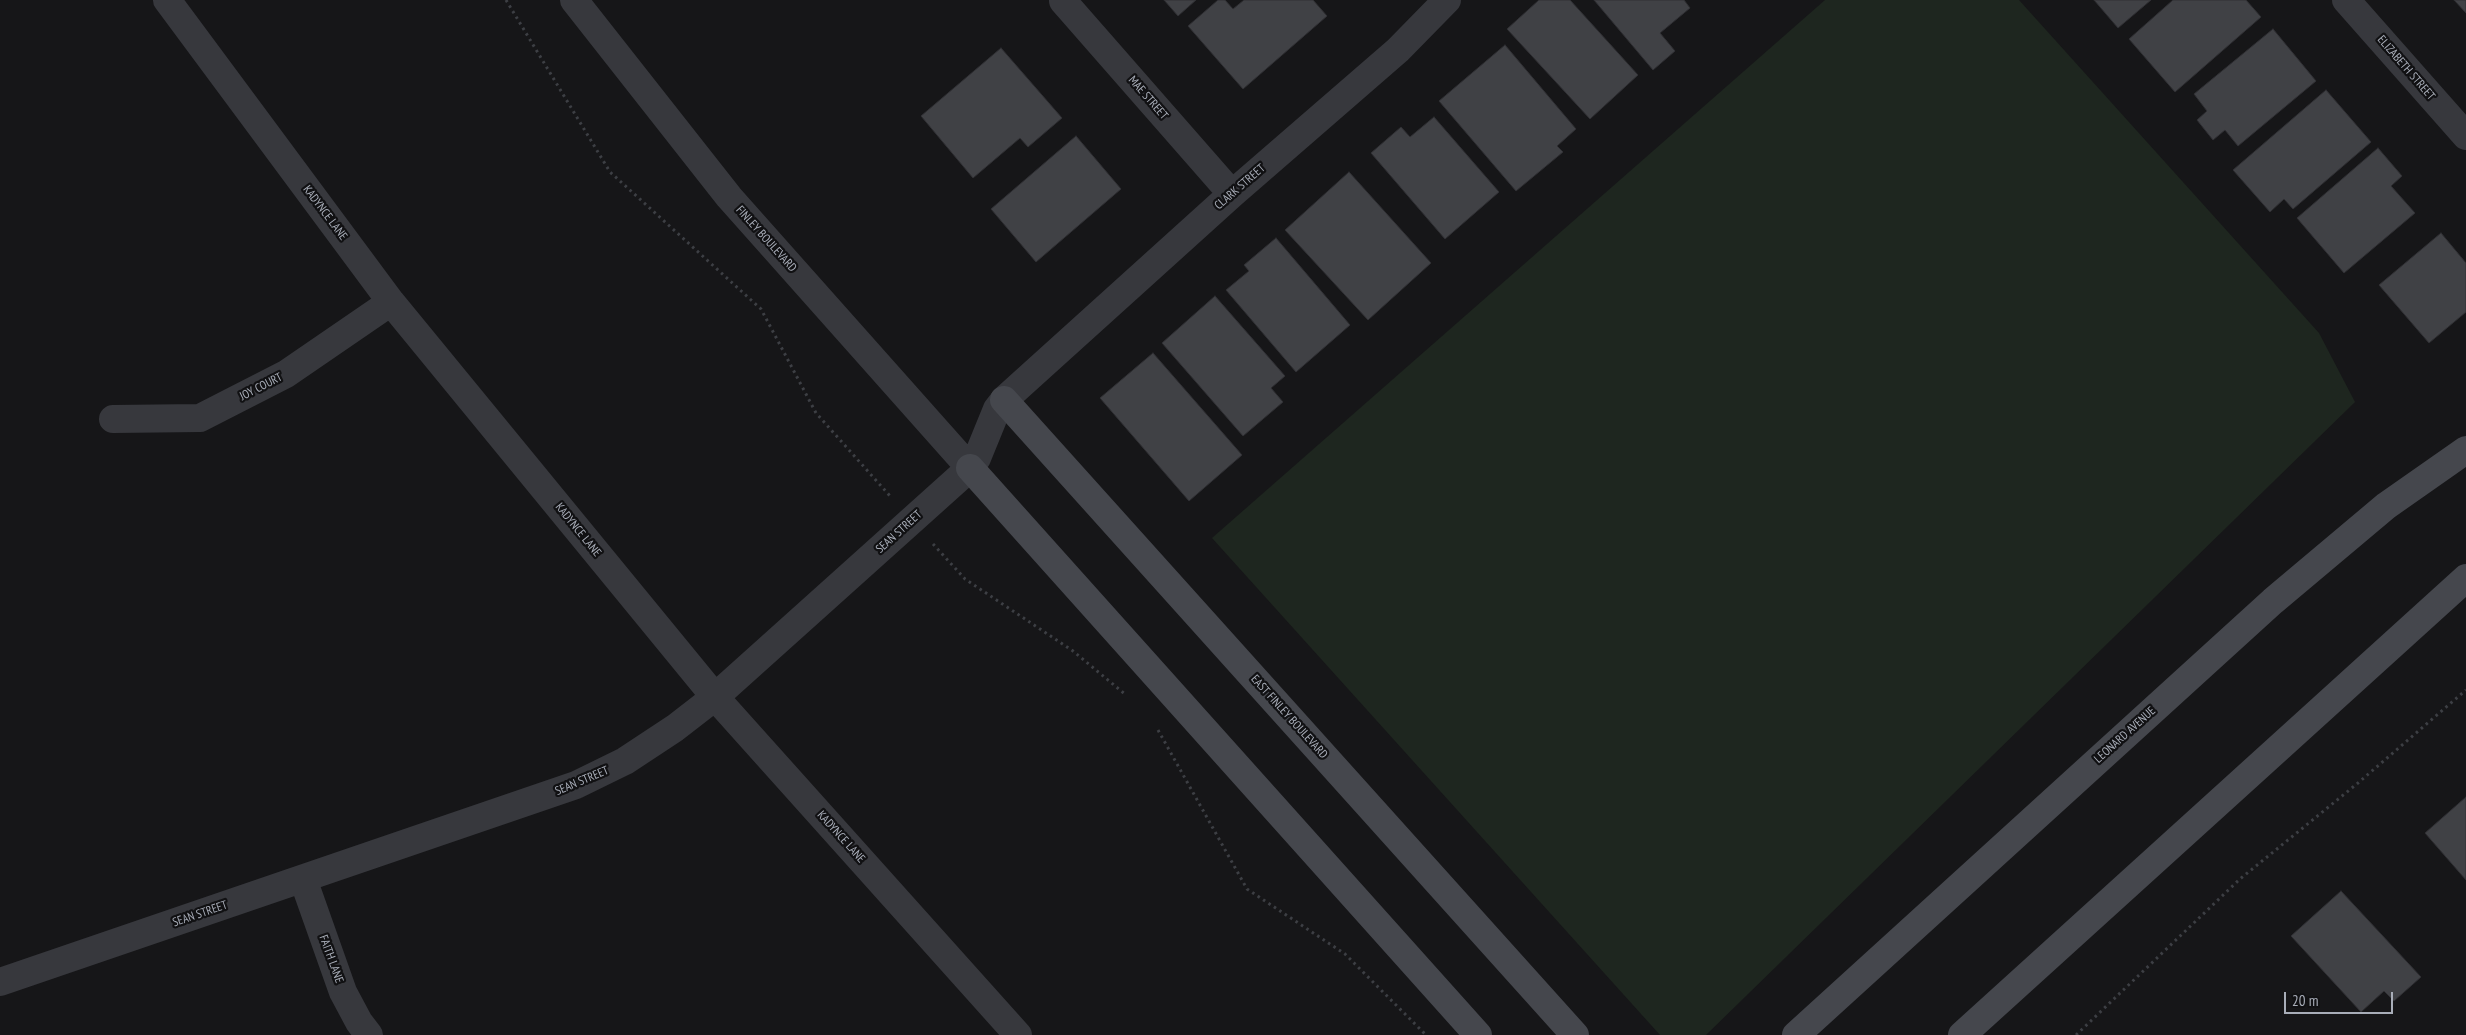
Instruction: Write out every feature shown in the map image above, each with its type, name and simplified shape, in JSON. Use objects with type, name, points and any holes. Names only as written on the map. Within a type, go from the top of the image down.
[{"type":"street","name":"KADYNCE LANE","points":[[167,0],[391,302],[715,697],[1018,1035]]},
{"type":"street","name":"FINLEY BOULEVARD","points":[[574,0],[729,198],[970,468]]},
{"type":"street","name":"CLARK STREET","points":[[1033,374],[1232,194],[1398,50],[1447,0]]},
{"type":"street","name":"ELIZABETH STREET","points":[[2346,0],[2466,136]]},
{"type":"street","name":"MAE STREET","points":[[1063,1],[1232,194]]},
{"type":"street","name":"JOY COURT","points":[[114,419],[200,418],[286,374],[391,302]]},
{"type":"street","name":"SEAN STREET","points":[[0,982],[576,785],[626,761],[675,728],[715,697],[970,468],[977,458],[997,409],[1004,400],[1033,374]]},
{"type":"street","name":"EAST FINLEY BOULEVARD","points":[[1004,400],[1574,1035]]},
{"type":"street","name":"LEONARD AVENUE","points":[[1796,1035],[2273,601],[2386,506],[2466,450]]},
{"type":"street","points":[[970,468],[1478,1035]]},
{"type":"street","points":[[1962,1035],[2466,578]]},
{"type":"street","name":"FAITH LANE","points":[[303,879],[343,992],[359,1022],[369,1035]]},
{"type":"path","points":[[2076,1035],[2240,879],[2358,783],[2466,690]]},
{"type":"shaded area","points":[[1825,0],[2019,0],[2319,333],[2355,402],[1706,1035],[1660,1035],[1212,538]]},
{"type":"building","points":[[1164,0],[1196,0],[1178,16]]},
{"type":"building","points":[[1218,0],[1225,0],[1233,9],[1244,0],[1313,0],[1327,16],[1243,89],[1188,26]]},
{"type":"building","points":[[1539,0],[1570,0],[1638,75],[1590,119],[1507,29]]},
{"type":"building","points":[[1594,0],[1684,0],[1690,8],[1660,33],[1675,51],[1653,70]]},
{"type":"building","points":[[2094,0],[2151,0],[2118,28]]},
{"type":"building","points":[[2173,0],[2246,0],[2261,17],[2175,92],[2129,39]]},
{"type":"building","points":[[2454,0],[2466,0],[2466,13]]},
{"type":"building","points":[[2273,29],[2316,81],[2238,146],[2225,130],[2213,140],[2197,120],[2207,111],[2194,94]]},
{"type":"building","points":[[1505,45],[1576,129],[1557,146],[1563,152],[1516,191],[1439,101]]},
{"type":"building","points":[[1001,48],[1062,118],[1028,147],[1020,138],[973,178],[921,116]]},
{"type":"building","points":[[2326,90],[2371,142],[2293,209],[2284,199],[2270,212],[2233,170]]},
{"type":"building","points":[[1434,117],[1499,192],[1445,239],[1371,153],[1401,127],[1410,137]]},
{"type":"building","points":[[1076,136],[1121,189],[1036,262],[991,209]]},
{"type":"building","points":[[2378,148],[2402,176],[2391,186],[2415,213],[2344,273],[2297,218]]},
{"type":"building","points":[[1349,172],[1431,263],[1368,320],[1285,230]]},
{"type":"building","points":[[2441,233],[2466,263],[2466,312],[2429,343],[2379,285]]},
{"type":"building","points":[[1276,238],[1350,325],[1296,372],[1226,290],[1249,271],[1244,265]]},
{"type":"building","points":[[1215,296],[1285,376],[1271,388],[1283,402],[1243,436],[1162,343]]},
{"type":"building","points":[[1153,353],[1242,455],[1189,501],[1100,398]]},
{"type":"building","points":[[2466,797],[2466,880],[2425,833]]},
{"type":"building","points":[[2341,891],[2421,977],[2394,1001],[2384,991],[2361,1012],[2291,936]]}]
